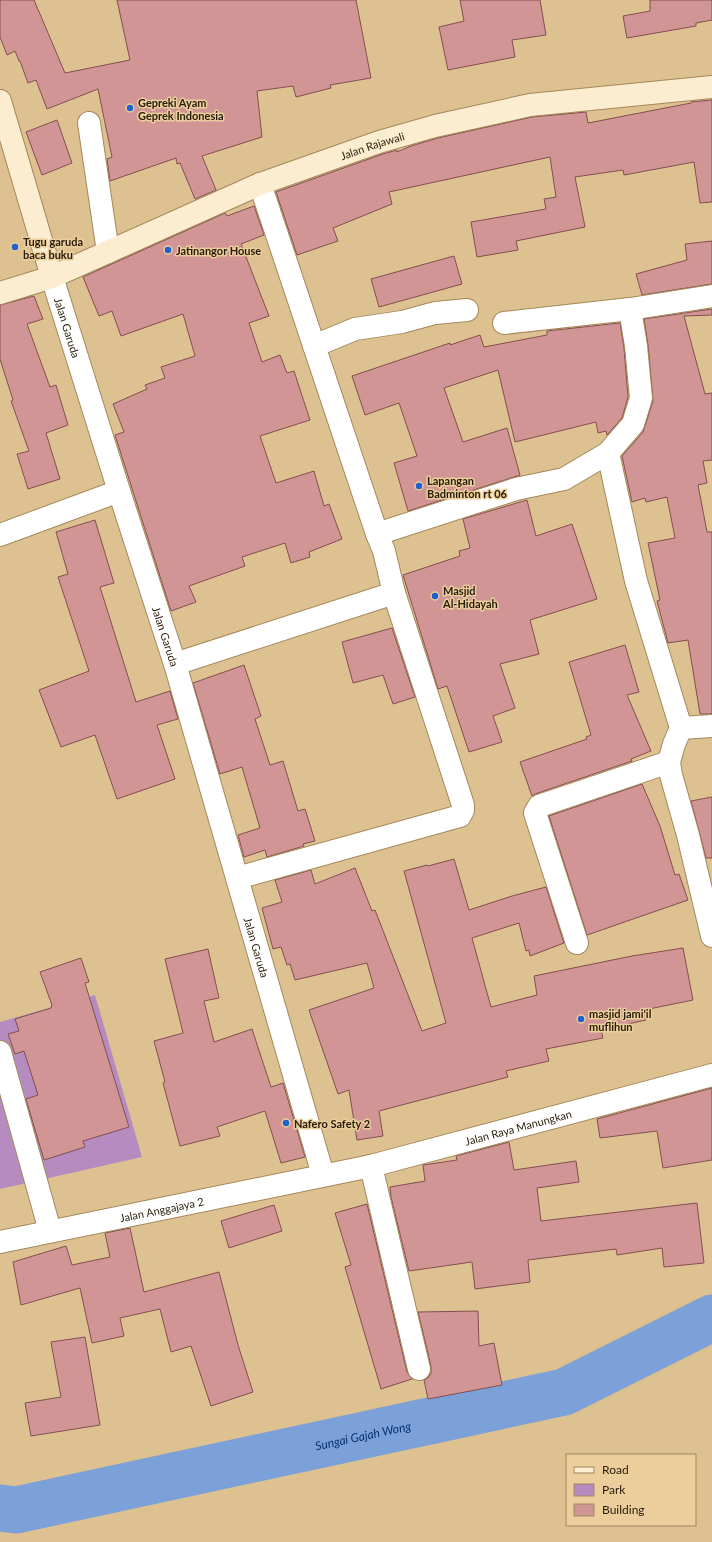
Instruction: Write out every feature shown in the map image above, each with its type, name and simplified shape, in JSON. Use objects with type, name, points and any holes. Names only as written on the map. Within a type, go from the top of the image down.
[{"type":"main road","name":"Jalan Rajawali","points":[[0,293],[52,277],[260,184],[379,142],[435,126],[530,105],[712,86]]},
{"type":"main road","name":"Jalan Garuda","points":[[0,101],[52,277]]},
{"type":"street","points":[[89,123],[108,252]]},
{"type":"street","points":[[237,878],[460,816],[463,805],[394,593],[384,551],[260,184]]},
{"type":"street","name":"Jalan Garuda","points":[[52,277],[175,664],[323,1175]]},
{"type":"street","points":[[504,323],[630,309],[712,296]]},
{"type":"street","points":[[377,534],[516,489],[564,479],[608,453],[633,424],[641,398],[636,346],[630,309]]},
{"type":"street","points":[[314,346],[355,329],[402,322],[435,313],[467,310]]},
{"type":"street","points":[[608,453],[636,581],[681,728],[674,744],[669,762],[712,936]]},
{"type":"street","points":[[0,535],[119,491]]},
{"type":"street","points":[[175,664],[394,593]]},
{"type":"street","points":[[681,728],[712,726]]},
{"type":"street","points":[[577,943],[534,813],[539,806],[669,762]]},
{"type":"street","points":[[0,1052],[50,1231]]},
{"type":"street","name":"Jalan Raya Manungkan","points":[[323,1175],[371,1166],[712,1075]]},
{"type":"street","points":[[371,1166],[419,1369]]},
{"type":"street","name":"Jalan Anggajaya 2","points":[[0,1242],[323,1175]]},
{"type":"green space","points":[[95,995],[142,1157],[0,1189],[0,1022]]},
{"type":"building","points":[[0,0],[34,0],[65,73],[130,60],[117,0],[356,0],[371,78],[330,85],[331,88],[296,97],[293,86],[257,91],[262,137],[202,156],[216,190],[195,199],[180,163],[177,164],[176,158],[110,181],[107,159],[112,157],[98,89],[47,109],[36,80],[28,83],[15,51],[7,55],[0,37]]},
{"type":"building","points":[[460,0],[540,0],[546,35],[512,40],[515,57],[448,70],[439,27],[464,21]]},
{"type":"building","points":[[650,0],[712,0],[712,20],[696,23],[696,26],[627,38],[623,16],[650,11]]},
{"type":"building","points":[[712,100],[712,202],[700,203],[694,162],[624,175],[623,170],[575,177],[585,227],[516,241],[518,250],[477,257],[471,222],[546,209],[544,199],[556,197],[550,157],[389,192],[392,204],[333,228],[338,241],[297,255],[276,192],[383,154],[397,150],[397,152],[438,138],[532,117],[586,112],[588,123],[691,102]]},
{"type":"building","points":[[57,120],[72,163],[42,175],[26,132]]},
{"type":"building","points":[[254,206],[264,235],[241,244],[269,316],[249,323],[262,362],[280,355],[287,373],[294,371],[310,420],[260,436],[276,483],[314,471],[324,506],[329,504],[342,539],[309,552],[310,557],[291,563],[285,543],[242,557],[245,566],[189,586],[196,602],[171,611],[115,435],[124,432],[113,404],[147,389],[145,385],[165,378],[161,367],[195,356],[183,314],[121,336],[112,311],[99,316],[83,277],[225,213],[227,216]]},
{"type":"building","points":[[712,241],[712,284],[642,295],[636,274],[687,260],[685,244]]},
{"type":"building","points":[[454,256],[462,284],[379,307],[371,279]]},
{"type":"building","points":[[34,296],[43,319],[27,324],[50,387],[56,385],[68,425],[46,433],[60,479],[28,489],[17,454],[29,451],[11,401],[13,400],[0,359],[0,305]]},
{"type":"building","points":[[712,309],[712,315],[684,316],[705,394],[712,393],[712,460],[703,461],[707,483],[698,485],[707,532],[712,532],[712,714],[700,714],[688,640],[668,643],[657,601],[660,600],[648,543],[675,538],[667,497],[646,502],[645,498],[632,502],[622,456],[643,432],[653,401],[644,319]]},
{"type":"building","points":[[620,323],[624,348],[628,397],[622,418],[607,435],[606,431],[598,433],[596,422],[515,442],[498,370],[444,388],[463,442],[507,428],[520,475],[408,511],[394,463],[417,456],[399,403],[365,415],[352,376],[450,343],[450,345],[480,335],[484,347],[547,335],[547,331]]},
{"type":"building","points":[[527,500],[536,536],[572,524],[597,599],[530,620],[539,654],[500,664],[515,708],[493,716],[502,742],[469,752],[447,686],[438,689],[403,575],[460,556],[459,551],[470,548],[463,519]]},
{"type":"building","points":[[95,520],[114,583],[100,587],[136,702],[170,691],[178,719],[157,725],[175,779],[117,799],[95,735],[61,747],[39,690],[89,671],[58,577],[68,574],[56,532]]},
{"type":"building","points":[[392,628],[415,697],[393,704],[383,675],[353,683],[342,642]]},
{"type":"building","points":[[625,645],[639,692],[627,695],[651,751],[631,759],[632,761],[532,796],[520,762],[587,739],[586,737],[591,735],[569,662]]},
{"type":"building","points":[[244,665],[261,716],[255,719],[270,765],[283,761],[298,811],[305,809],[315,841],[303,844],[304,846],[267,857],[265,850],[244,857],[238,835],[260,828],[242,767],[220,774],[193,683]]},
{"type":"building","points":[[642,784],[660,826],[675,875],[679,874],[688,900],[587,935],[549,816]]},
{"type":"building","points":[[712,797],[712,858],[706,858],[691,801]]},
{"type":"building","points":[[454,859],[469,910],[546,887],[564,943],[530,956],[529,950],[526,951],[519,923],[472,938],[491,1007],[537,995],[534,976],[632,956],[683,948],[693,1000],[644,1010],[646,1020],[601,1030],[603,1038],[546,1049],[549,1061],[506,1071],[508,1077],[379,1111],[383,1136],[357,1140],[349,1090],[338,1094],[309,1010],[374,988],[367,963],[295,980],[290,964],[287,965],[281,947],[273,949],[262,908],[282,902],[275,880],[311,870],[315,884],[355,868],[372,911],[375,910],[422,1031],[446,1023],[404,871]]},
{"type":"building","points":[[208,949],[219,998],[204,1001],[214,1042],[252,1029],[271,1087],[283,1083],[305,1157],[281,1163],[265,1111],[217,1127],[220,1136],[180,1146],[163,1083],[165,1082],[154,1041],[183,1033],[165,959]]},
{"type":"building","points":[[81,958],[89,982],[85,983],[129,1127],[83,1141],[85,1147],[44,1160],[26,1099],[38,1095],[24,1051],[15,1054],[8,1034],[19,1031],[15,1019],[51,1008],[52,1005],[40,972]]},
{"type":"building","points":[[712,1088],[712,1160],[663,1168],[657,1131],[600,1138],[597,1119]]},
{"type":"building","points":[[509,1142],[514,1170],[576,1161],[579,1182],[537,1188],[541,1221],[697,1203],[704,1263],[664,1267],[662,1248],[617,1255],[616,1249],[528,1260],[530,1282],[475,1289],[472,1262],[409,1271],[391,1197],[390,1187],[425,1181],[423,1165],[457,1160],[456,1156]]},
{"type":"building","points":[[367,1204],[407,1372],[412,1379],[381,1389],[345,1267],[351,1265],[335,1213]]},
{"type":"building","points":[[274,1205],[282,1231],[229,1248],[221,1221]]},
{"type":"building","points":[[130,1228],[144,1292],[219,1272],[238,1345],[253,1392],[211,1406],[191,1346],[171,1352],[160,1309],[120,1318],[124,1336],[92,1343],[80,1288],[21,1305],[13,1262],[66,1246],[72,1265],[110,1257],[105,1233]]},
{"type":"building","points":[[478,1311],[479,1346],[494,1343],[502,1385],[428,1399],[424,1380],[428,1378],[431,1373],[431,1366],[418,1312]]},
{"type":"building","points":[[85,1337],[100,1425],[31,1436],[25,1403],[61,1397],[51,1342]]},
{"type":"waterway","name":"Sungai Gajah Wong","points":[[0,1508],[16,1510],[564,1392],[712,1318]]},
{"type":"place","name":"Gepreki Ayam Geprek Indonesia","points":[[130,108]]},
{"type":"place","name":"Tugu garuda baca buku","points":[[15,247]]},
{"type":"place","name":"Jatinangor House","points":[[168,250]]},
{"type":"place","name":"Lapangan Badminton rt 06","points":[[419,486]]},
{"type":"place","name":"Masjid Al-Hidayah","points":[[435,596]]},
{"type":"place","name":"masjid jami'il muflihun","points":[[581,1019]]},
{"type":"place","name":"Nafero Safety 2","points":[[286,1123]]}]
